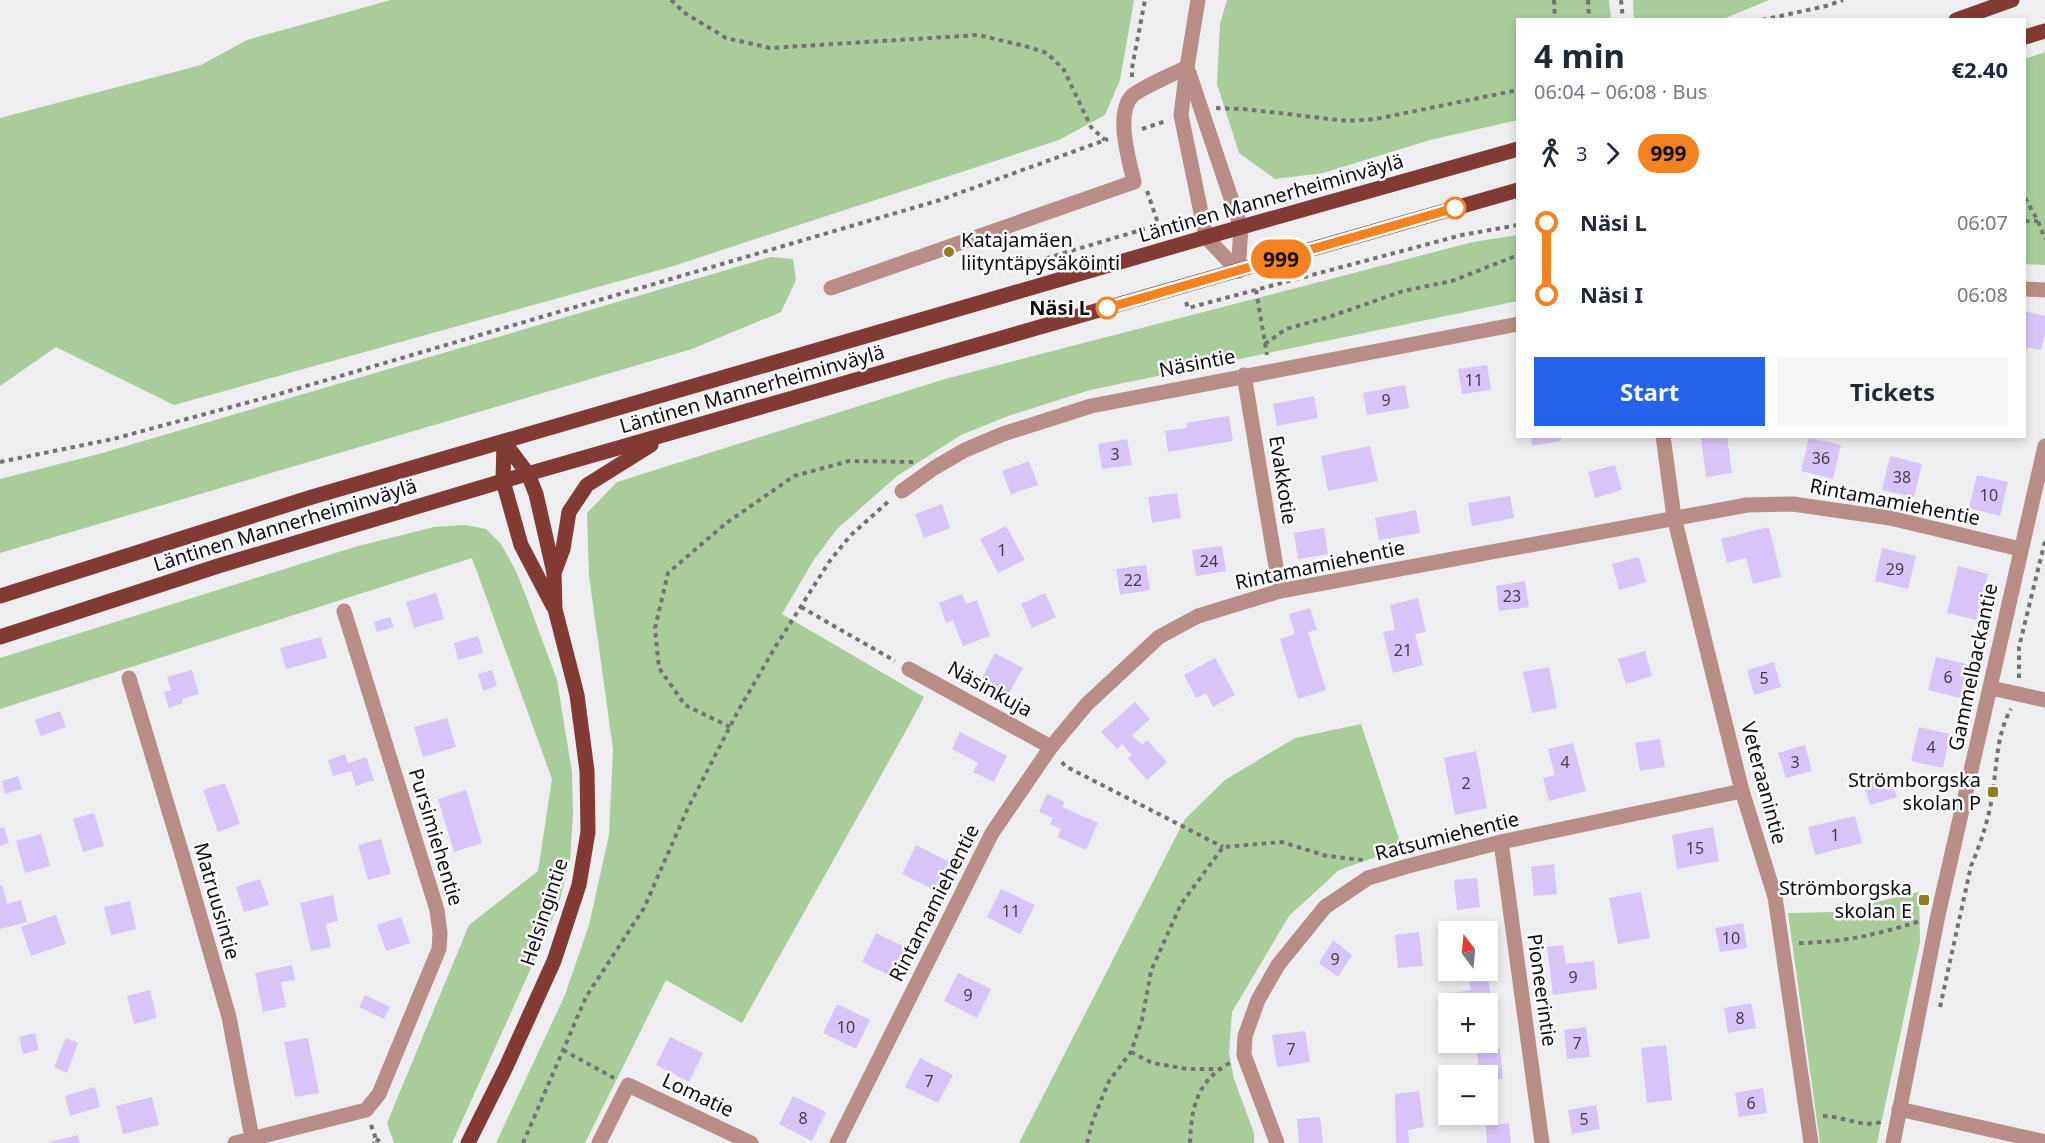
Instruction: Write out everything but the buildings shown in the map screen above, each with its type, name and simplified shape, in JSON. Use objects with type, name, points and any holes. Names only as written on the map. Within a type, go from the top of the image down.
[{"type":"main road","points":[[1962,18],[2012,0]]},
{"type":"main road","points":[[2026,37],[2045,31]]},
{"type":"main road","name":"Läntinen Mannerheiminväylä","points":[[0,596],[300,501],[1206,237],[1516,150]]},
{"type":"main road","name":"Läntinen Mannerheiminväylä","points":[[0,637],[218,566],[503,481],[1516,191]]},
{"type":"main road","name":"Helsingintie","points":[[554,573],[563,549],[569,512],[587,485],[667,435]]},
{"type":"main road","name":"Helsingintie","points":[[468,1143],[506,1067],[554,961],[579,885],[588,832],[587,771],[577,695],[555,609],[554,573],[536,494],[528,474],[504,442]]},
{"type":"main road","name":"Helsingintie","points":[[504,442],[503,481],[521,545],[555,609]]},
{"type":"street","points":[[1198,0],[1181,115],[1206,237],[1238,271]]},
{"type":"street","points":[[1187,67],[1241,228],[1238,271]]},
{"type":"street","points":[[831,288],[1134,182],[1124,135],[1124,115],[1132,96],[1187,67]]},
{"type":"street","points":[[2026,289],[2045,290]]},
{"type":"street","name":"Näsintie","points":[[902,491],[943,462],[965,450],[1003,434],[1091,405],[1516,324]]},
{"type":"street","name":"Evakkotie","points":[[1244,375],[1280,591]]},
{"type":"street","name":"Veteraanintie","points":[[1663,438],[1674,517],[1742,791],[1775,897],[1811,1143]]},
{"type":"street","name":"Gammelbackantie","points":[[1893,1143],[1938,915],[2045,446]]},
{"type":"street","name":"Rintamamiehentie","points":[[837,1143],[992,833],[1051,747],[1087,704],[1159,638],[1198,616],[1280,591],[1747,505],[1793,504],[1890,518],[2020,549]]},
{"type":"street","name":"Pursimiehentie","points":[[235,1143],[366,1110],[379,1094],[439,949],[440,933],[437,910],[344,611]]},
{"type":"street","name":"Näsinkuja","points":[[909,669],[1051,747]]},
{"type":"street","name":"Matruusintie","points":[[129,678],[229,1017],[252,1138]]},
{"type":"street","points":[[1991,687],[2045,700]]},
{"type":"street","name":"Ratsumiehentie","points":[[1277,1143],[1244,1055],[1245,1036],[1258,1000],[1278,965],[1325,908],[1368,878],[1501,842],[1742,791]]},
{"type":"street","name":"Pioneerintie","points":[[1501,842],[1542,1143]]},
{"type":"street","points":[[599,1143],[628,1085]]},
{"type":"street","name":"Lomatie","points":[[628,1085],[751,1143]]},
{"type":"street","points":[[1899,1108],[2045,1142]]},
{"type":"path","points":[[671,0],[685,13],[726,38],[770,48],[978,34],[1036,49],[1047,53],[1064,70],[1091,127],[1105,140]]},
{"type":"path","points":[[1554,0],[1555,18]]},
{"type":"path","points":[[1588,0],[1589,18]]},
{"type":"path","points":[[1621,0],[1623,18]]},
{"type":"path","points":[[1771,18],[1843,0]]},
{"type":"path","points":[[1201,110],[1244,109],[1347,121],[1376,119],[1516,90]]},
{"type":"path","points":[[0,462],[113,439],[302,387],[940,200],[1181,115]]},
{"type":"path","points":[[2026,200],[2045,239]]},
{"type":"path","points":[[2026,221],[2038,221]]},
{"type":"path","points":[[1037,261],[1158,225]]},
{"type":"path","points":[[1265,344],[1286,329],[1329,317],[1403,291],[1452,281],[1516,256]]},
{"type":"path","points":[[1256,290],[1268,357]]},
{"type":"path","points":[[730,727],[685,705],[659,668],[655,628],[669,573],[725,524],[794,476],[849,460],[943,462]]},
{"type":"path","points":[[523,1143],[586,997],[644,908],[687,810],[730,727],[774,650],[829,562],[850,536],[902,491]]},
{"type":"path","points":[[1937,1018],[1971,866],[1978,851],[1993,792],[1997,754],[2006,717],[2017,693],[2020,673],[2019,646],[2045,541]]},
{"type":"path","points":[[2013,584],[2034,589]]},
{"type":"path","points":[[801,607],[909,669]]},
{"type":"path","points":[[1051,747],[1065,766],[1223,847],[1282,842],[1327,856],[1374,861]]},
{"type":"path","points":[[1087,1143],[1093,1120],[1109,1081],[1131,1052],[1142,1020],[1151,971],[1181,904],[1223,847]]},
{"type":"path","points":[[1782,943],[1834,942],[1879,934],[1938,915]]},
{"type":"path","points":[[563,1050],[628,1085]]},
{"type":"path","points":[[1131,1052],[1152,1063],[1188,1069],[1219,1069]]},
{"type":"path","points":[[1190,1143],[1190,1123],[1198,1093],[1219,1069],[1244,1055]]},
{"type":"path","points":[[1808,1117],[1831,1116],[1857,1124],[1873,1124],[1886,1120],[1899,1108]]},
{"type":"path","points":[[375,1139],[382,1143]]},
{"type":"green space","points":[[391,0],[1134,0],[1120,80],[1105,115],[1059,140],[670,267],[174,405],[56,347],[0,386],[0,118],[201,65],[247,40]]},
{"type":"green space","points":[[1227,0],[1609,0],[1611,18],[1516,18],[1516,120],[1430,140],[1323,173],[1275,179],[1239,153],[1217,84],[1220,24]]},
{"type":"green space","points":[[1633,0],[1769,0],[1725,18],[1634,18]]},
{"type":"green space","points":[[2045,52],[2045,265],[2026,264],[2026,59]]},
{"type":"green space","points":[[1516,235],[1516,301],[1090,390],[1008,416],[961,435],[897,476],[837,529],[813,561],[782,614],[924,697],[907,729],[742,1023],[666,980],[585,1143],[496,1143],[565,995],[589,925],[609,835],[613,749],[589,576],[587,513],[617,482],[945,379],[1473,242]]},
{"type":"green space","points":[[771,257],[793,259],[796,280],[781,312],[692,349],[0,553],[0,479],[99,454]]},
{"type":"green space","points":[[465,525],[486,529],[501,544],[516,571],[557,680],[572,772],[573,815],[570,859],[560,899],[546,935],[452,1143],[394,1143],[387,1123],[469,925],[538,871],[552,779],[472,558],[0,709],[0,658],[358,546],[434,527]]},
{"type":"green space","points":[[1361,724],[1402,848],[1339,870],[1289,916],[1232,1012],[1229,1053],[1234,1079],[1254,1133],[1254,1143],[1019,1143],[1185,819],[1225,780],[1295,738]]},
{"type":"green space","points":[[1919,892],[1920,942],[1877,1143],[1820,1143],[1788,913],[1835,912]]},
{"type":"bus line","name":"999","points":[[1107,308],[1455,208]]},
{"type":"place","name":"Katajamäen liityntäpysäköinti","points":[[949,252]]},
{"type":"place","name":"Näsi L","points":[[1107,308]]},
{"type":"place","name":"Strömborgska skolan P","points":[[1993,792]]},
{"type":"place","name":"Strömborgska skolan E","points":[[1924,900]]}]
